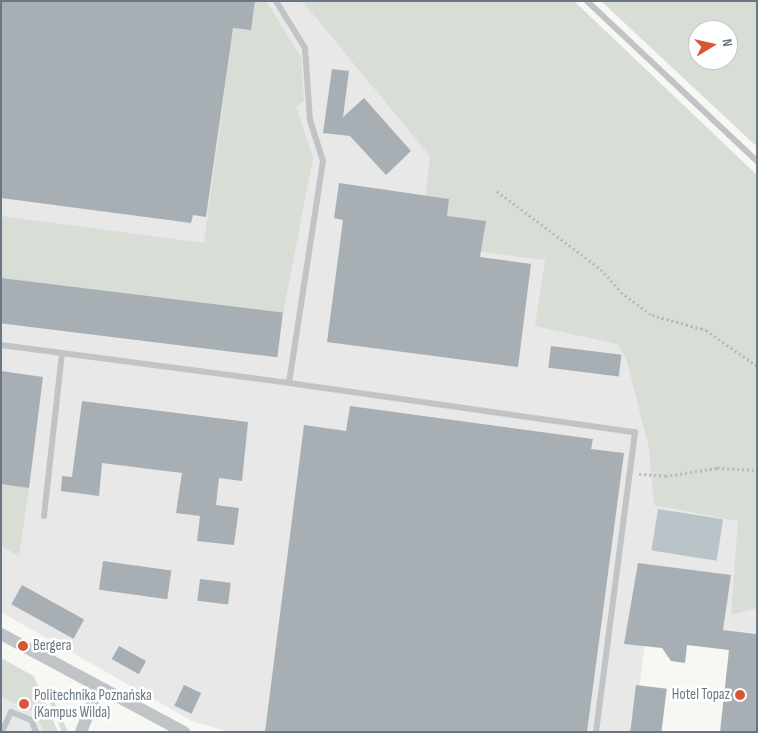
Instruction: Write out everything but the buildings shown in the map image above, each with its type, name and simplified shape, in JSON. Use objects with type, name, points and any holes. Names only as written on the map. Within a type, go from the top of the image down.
[{"type":"street","points":[[1,634],[98,689],[184,732]]},
{"type":"street","points":[[81,732],[98,689]]},
{"type":"lane","points":[[276,1],[305,48],[310,120],[322,161],[288,383]]},
{"type":"lane","points":[[587,1],[757,161]]},
{"type":"lane","points":[[1,345],[636,432],[596,732]]},
{"type":"lane","points":[[44,516],[62,354]]},
{"type":"lane","points":[[2,732],[10,712],[31,720],[36,732]]},
{"type":"path","points":[[497,191],[601,269],[621,292],[652,315],[706,330],[757,366]]},
{"type":"path","points":[[630,473],[757,470]]},
{"type":"shaded area","points":[[1,1],[547,1],[757,198],[757,633],[648,623],[633,732],[229,732],[192,721],[1,612]]},
{"type":"shaded area","points":[[255,1],[266,1],[301,57],[304,101],[296,107],[313,158],[283,314],[1,278],[1,216],[204,243],[233,28],[251,30]]},
{"type":"shaded area","points":[[302,1],[574,1],[757,175],[757,608],[731,615],[738,521],[654,505],[649,448],[626,358],[617,344],[535,326],[545,260],[420,244],[430,156]]},
{"type":"shaded area","points":[[601,1],[757,1],[757,144],[755,145]]},
{"type":"shaded area","points":[[1,484],[29,488],[19,556],[1,546]]},
{"type":"shaded area","points":[[658,509],[723,519],[717,561],[651,550]]},
{"type":"shaded area","name":"Politechnika Poznańska (Kampus Wilda)","points":[[1,658],[34,676],[58,732],[1,732]]},
{"type":"shaded area","name":"Politechnika Poznańska (Kampus Wilda)","points":[[1,658],[33,676],[58,732],[44,732],[35,712],[1,697]]},
{"type":"shaded area","points":[[45,691],[50,692],[68,732],[62,732]]},
{"type":"place","name":"Bergera","points":[[23,646]]},
{"type":"place","name":"Hotel Topaz","points":[[740,695]]},
{"type":"place","name":"Politechnika Poznańska (Kampus Wilda)","points":[[24,704]]}]
